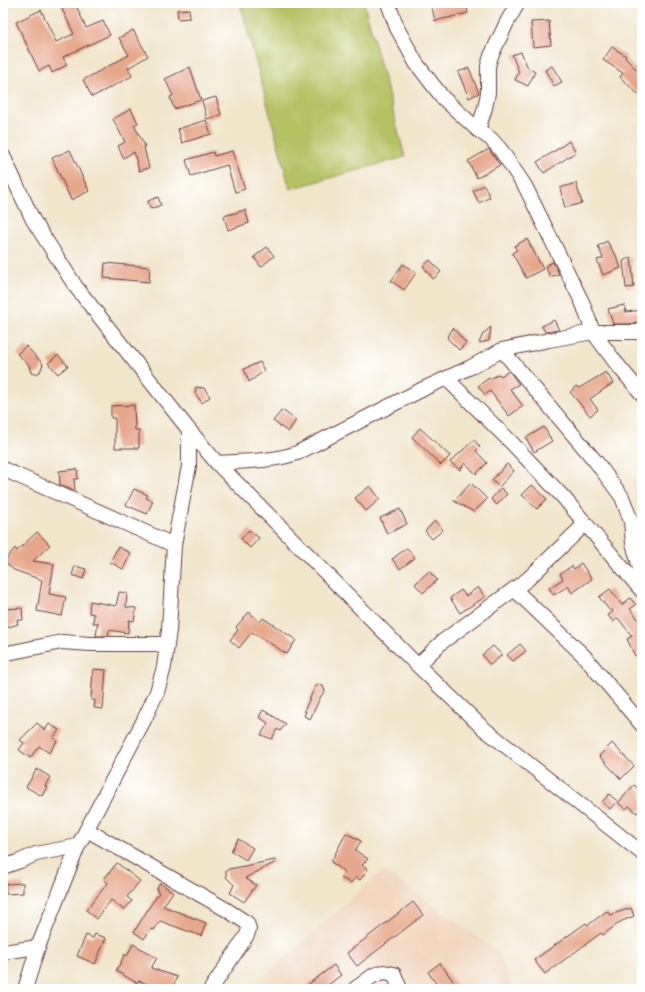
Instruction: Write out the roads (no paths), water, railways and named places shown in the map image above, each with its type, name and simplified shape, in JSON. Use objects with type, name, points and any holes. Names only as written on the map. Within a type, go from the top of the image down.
[{"type":"street","points":[[388,3],[398,28],[416,62],[443,98],[478,130],[491,139],[500,149],[525,186],[583,304],[593,332],[642,394]]},
{"type":"street","points":[[478,130],[488,93],[488,66],[491,56],[518,3]]},
{"type":"street","points":[[3,156],[33,220],[76,287],[189,430],[217,463],[418,665],[484,728],[642,853]]},
{"type":"street","points":[[217,463],[284,458],[425,388],[447,379],[502,350],[593,332],[642,332]]},
{"type":"street","points":[[502,350],[597,463],[622,497],[631,521],[634,543],[642,575]]},
{"type":"street","points":[[447,379],[511,442],[564,498],[642,591]]},
{"type":"street","points":[[25,989],[38,947],[78,846],[144,720],[157,692],[164,667],[167,644],[174,545],[189,466],[189,430]]},
{"type":"street","points":[[3,469],[174,545]]},
{"type":"street","points":[[418,665],[442,642],[528,579],[585,524]]},
{"type":"street","points":[[514,589],[583,655],[642,725]]},
{"type":"street","points":[[3,654],[62,642],[91,644],[167,644]]},
{"type":"street","points":[[87,830],[247,923],[249,929],[247,935],[210,989]]},
{"type":"street","points":[[3,867],[36,854],[78,846]]},
{"type":"street","points":[[3,953],[38,947]]},
{"type":"street","points":[[355,989],[374,975],[384,972],[394,974],[400,989]]}]
